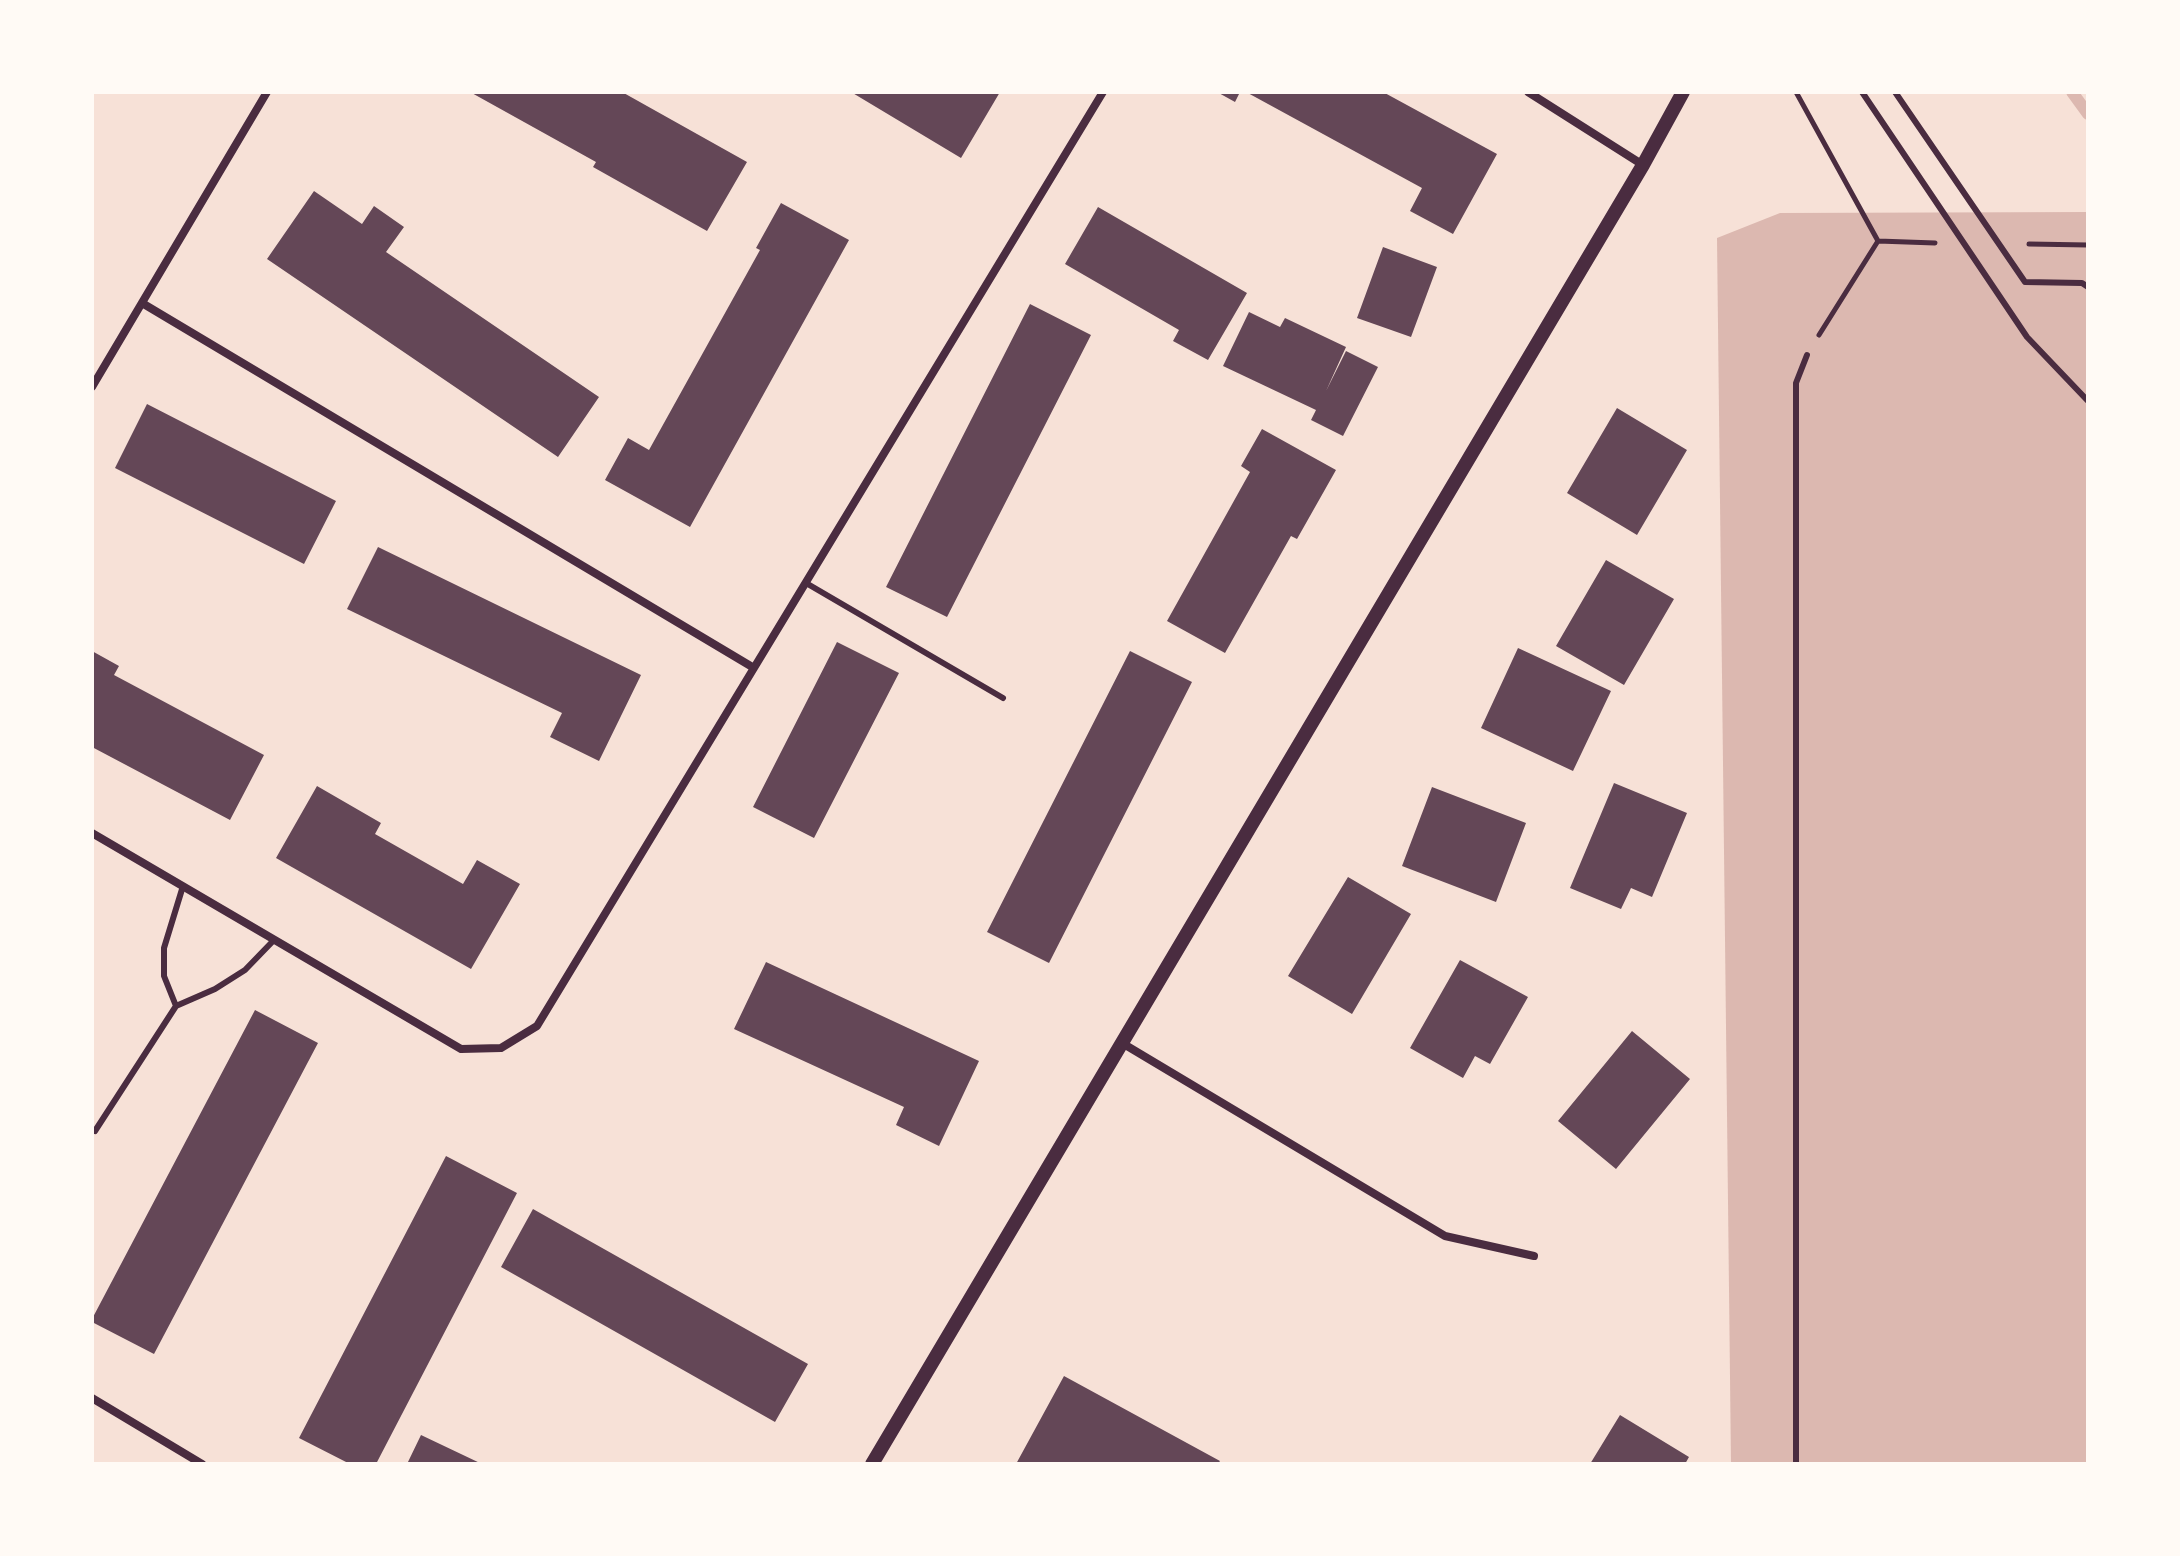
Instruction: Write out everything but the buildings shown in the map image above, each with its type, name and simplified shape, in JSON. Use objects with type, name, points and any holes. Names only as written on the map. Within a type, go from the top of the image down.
[{"type":"street","points":[[92,387],[267,92]]},
{"type":"street","points":[[92,833],[461,1049],[501,1048],[537,1026],[1103,92]]},
{"type":"street","points":[[1528,92],[1643,165]]},
{"type":"street","points":[[872,1464],[1643,165],[1683,92]]},
{"type":"street","points":[[142,303],[754,668]]},
{"type":"street","points":[[1122,1043],[1445,1236],[1534,1256]]},
{"type":"street","points":[[92,1398],[202,1464]]},
{"type":"lane","points":[[1862,92],[2027,337],[2088,401]]},
{"type":"lane","points":[[1895,92],[2025,282],[2082,283],[2088,287]]},
{"type":"lane","points":[[1796,1464],[1796,383],[1807,355]]},
{"type":"lane","points":[[806,583],[1003,698]]},
{"type":"lane","points":[[176,1006],[164,976],[164,948],[183,886]]},
{"type":"lane","points":[[93,1132],[176,1006],[215,989],[245,970],[274,940]]},
{"type":"path","points":[[1796,92],[1878,241]]},
{"type":"path","points":[[1878,241],[1934,243]]},
{"type":"path","points":[[1807,355],[1878,241]]},
{"type":"shaded area","points":[[2088,212],[2088,1464],[1731,1464],[1717,238],[1780,213]]},
{"type":"waterway","points":[[2072,92],[2088,114]]}]
